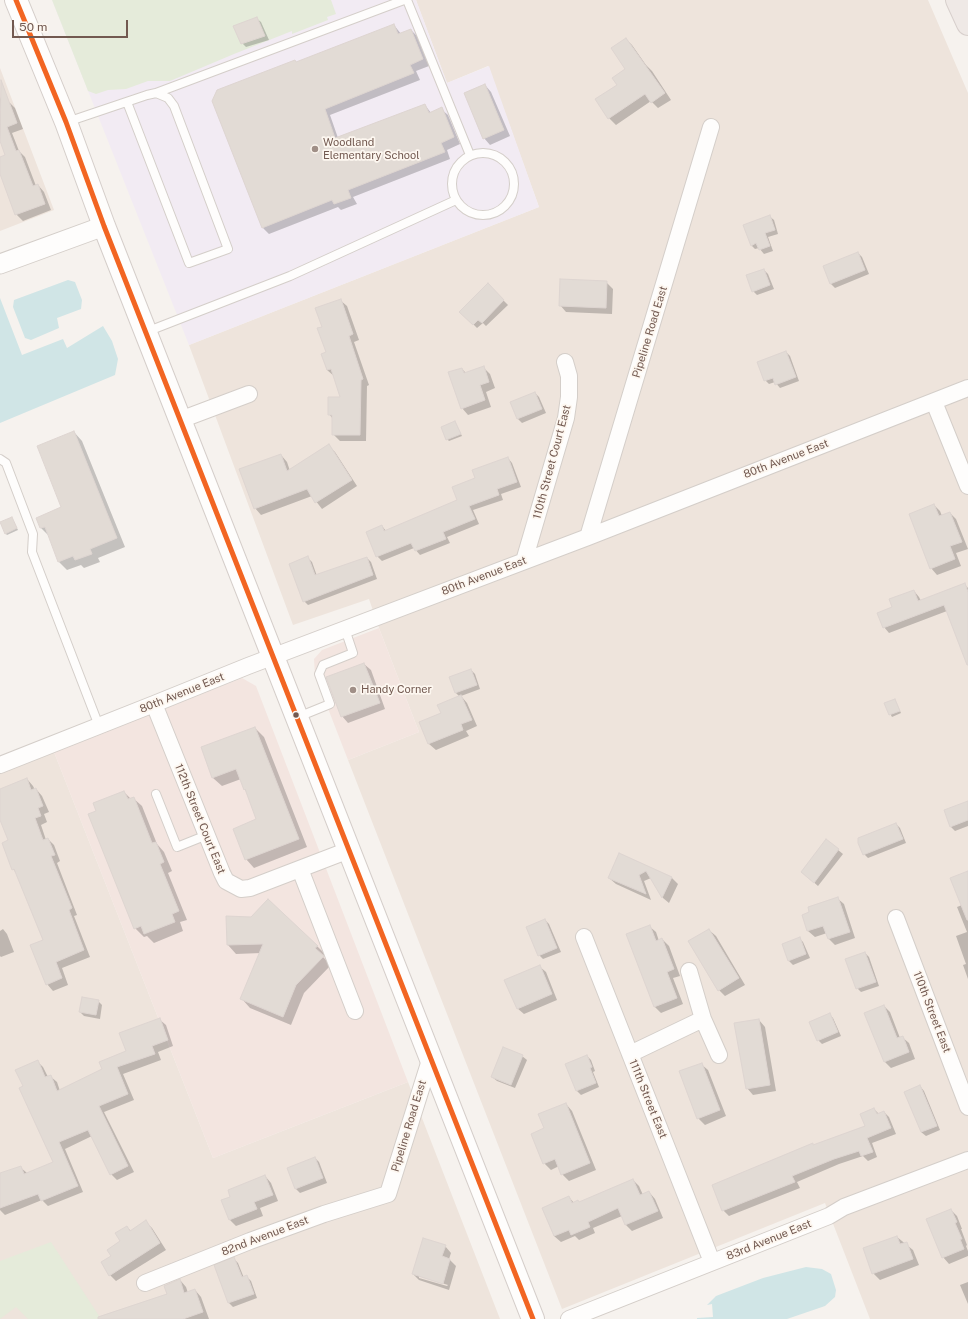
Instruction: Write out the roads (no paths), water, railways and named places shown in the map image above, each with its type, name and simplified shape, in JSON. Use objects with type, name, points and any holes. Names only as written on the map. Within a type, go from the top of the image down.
[{"type":"highway","points":[[957,0],[968,24]]},
{"type":"main road","points":[[16,0],[66,122],[104,226],[533,1319]]},
{"type":"street","name":"Pipeline Road East","points":[[588,537],[711,127]]},
{"type":"street","points":[[0,264],[104,226]]},
{"type":"street","name":"110th Street Court East","points":[[524,562],[566,418],[569,397],[569,376],[565,362]]},
{"type":"street","name":"80th Avenue East","points":[[0,765],[344,628],[524,562],[968,388]]},
{"type":"street","points":[[180,420],[249,394]]},
{"type":"street","points":[[934,402],[968,486]]},
{"type":"street","name":"112th Street Court East","points":[[154,704],[226,881],[241,890],[250,888],[349,850]]},
{"type":"street","points":[[300,869],[355,1011]]},
{"type":"street","name":"110th Street East","points":[[896,918],[968,1107]]},
{"type":"street","name":"111th Street East","points":[[584,937],[712,1262]]},
{"type":"street","points":[[689,971],[703,1019],[719,1055]]},
{"type":"street","points":[[630,1054],[703,1019]]},
{"type":"street","name":"Pipeline Road East","points":[[388,1194],[431,1057]]},
{"type":"street","name":"83rd Avenue East","points":[[569,1319],[829,1216],[844,1207],[968,1160]]},
{"type":"street","name":"82nd Avenue East","points":[[145,1283],[250,1241],[324,1214],[388,1194]]},
{"type":"lane","points":[[66,122],[156,93],[406,0],[470,155]]},
{"type":"lane","points":[[127,102],[189,263],[228,249],[174,106],[168,98],[156,93]]},
{"type":"lane","points":[[480,152],[491,153],[500,157],[508,164],[513,173],[515,184],[513,194],[508,203],[501,210],[481,216],[462,208],[456,200],[452,190],[452,179],[455,169],[462,160],[470,155],[480,152]]},
{"type":"lane","points":[[146,332],[290,276],[456,200]]},
{"type":"lane","points":[[0,459],[6,463],[33,534],[32,552],[99,726]]},
{"type":"lane","points":[[297,717],[330,704],[319,674],[323,665],[353,653],[344,628]]},
{"type":"lane","points":[[156,794],[177,847],[207,835]]},
{"type":"place","name":"Woodland Elementary School","points":[[315,149]]},
{"type":"place","name":"Handy Corner","points":[[353,690]]}]
